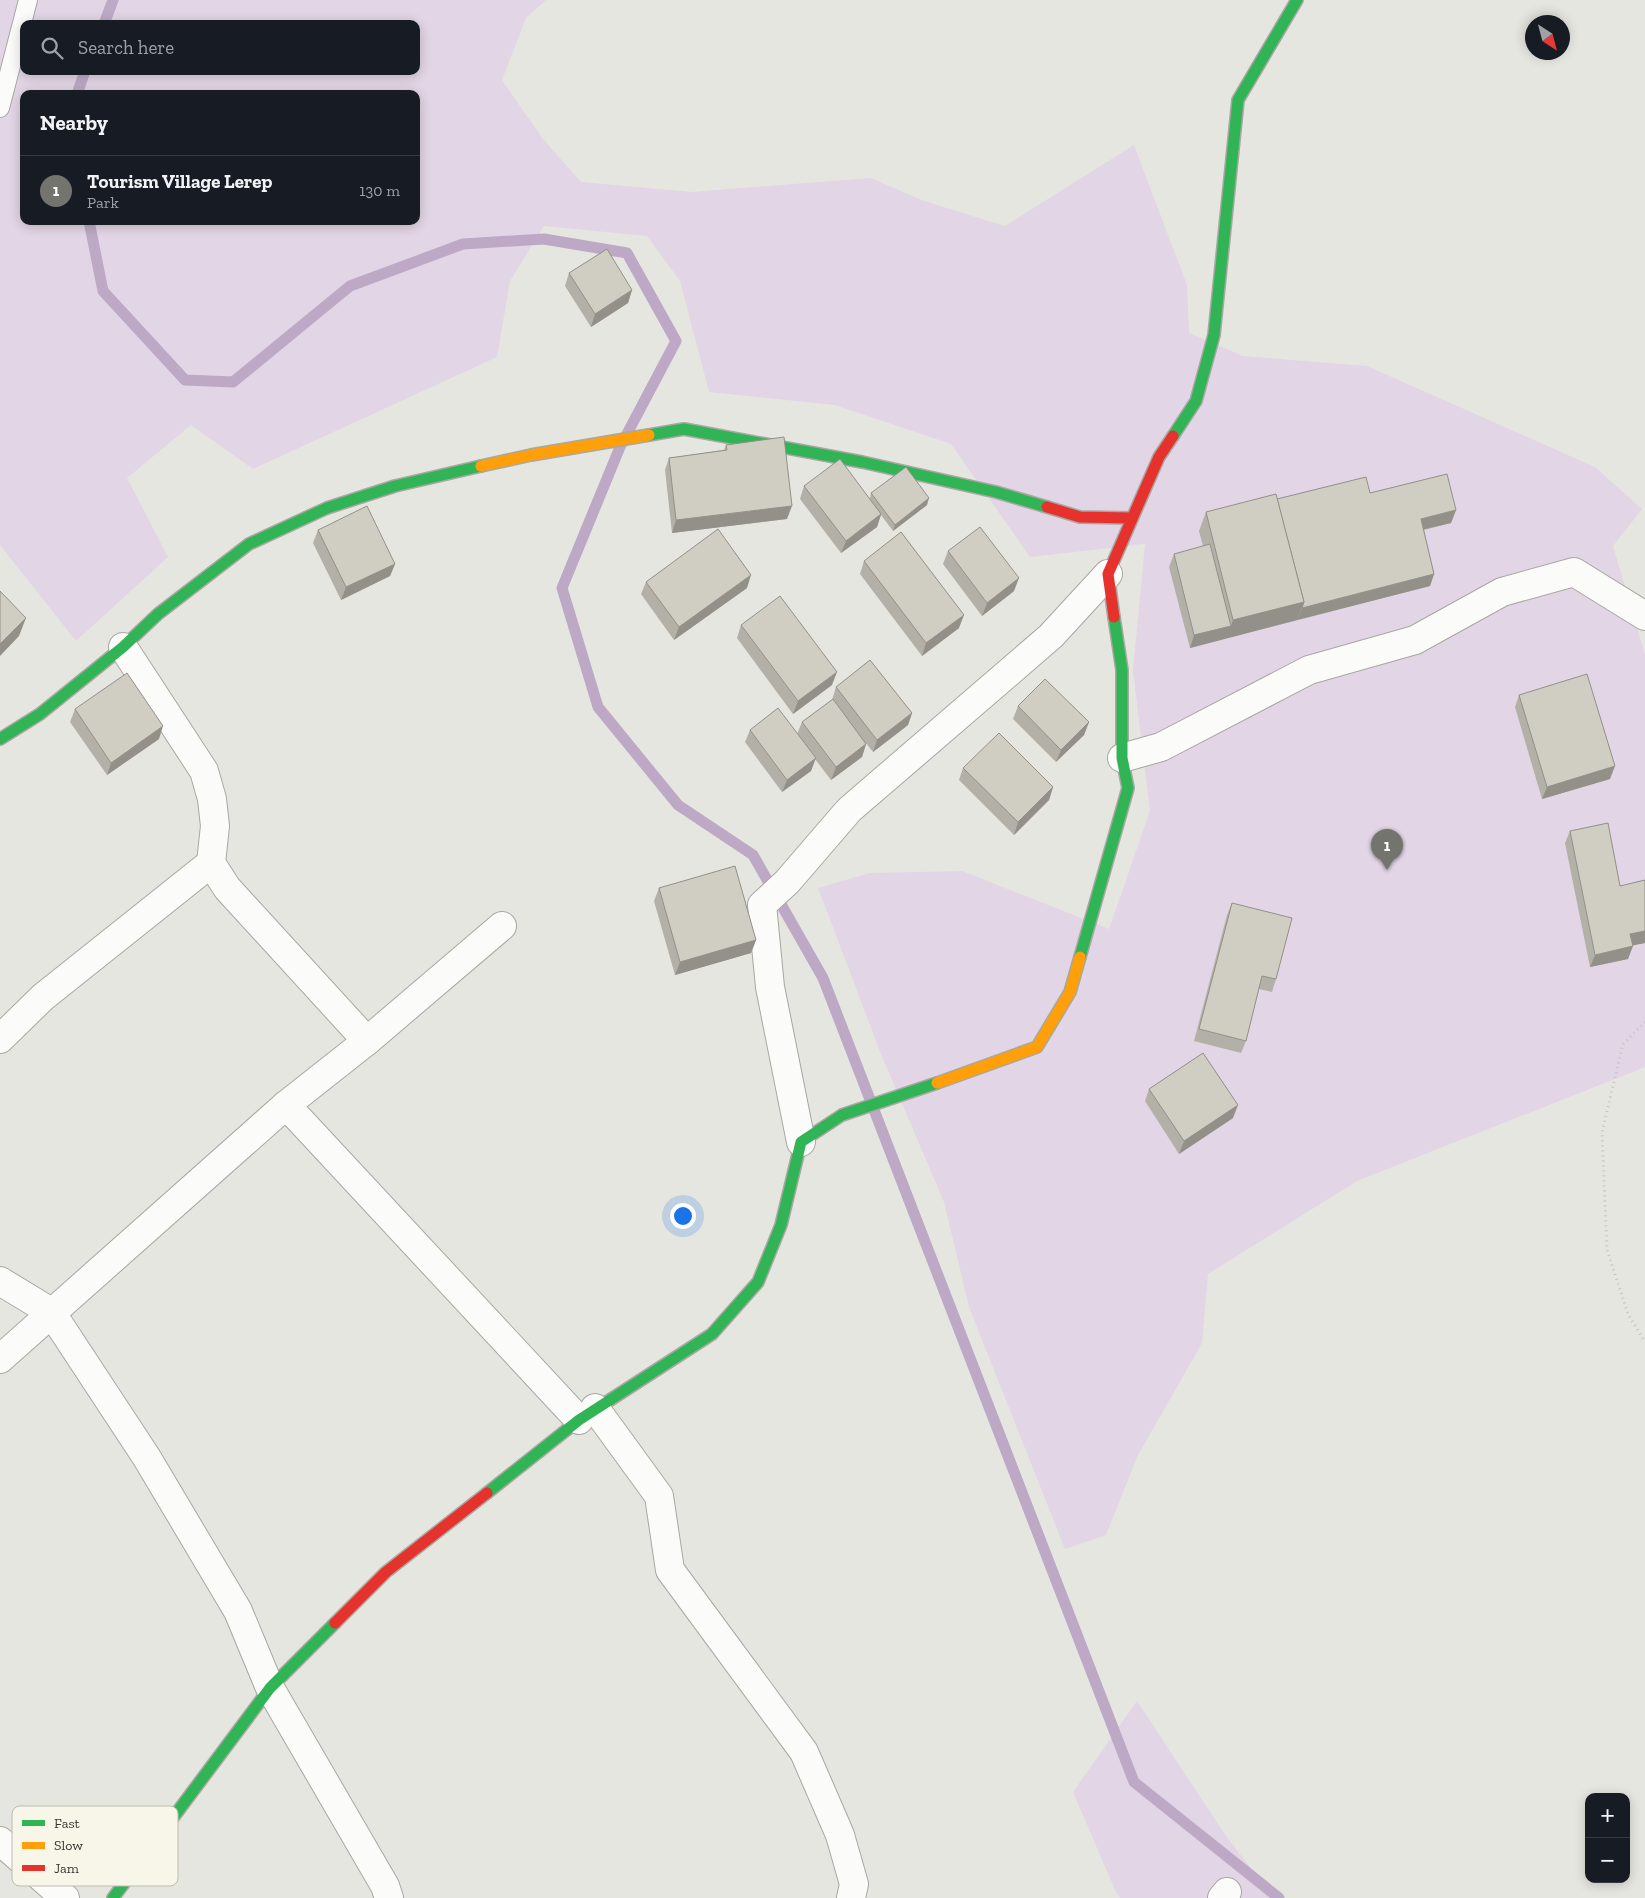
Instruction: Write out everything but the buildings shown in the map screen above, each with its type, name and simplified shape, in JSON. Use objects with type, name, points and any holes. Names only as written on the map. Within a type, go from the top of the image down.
[{"type":"street","points":[[178,1811],[270,1688],[386,1572],[587,1414],[712,1334],[758,1282],[782,1225],[801,1142],[770,987],[762,906],[787,882],[849,810],[1051,636],[1108,574],[1158,457],[1196,401],[1214,335],[1238,100],[1297,0]]},
{"type":"street","points":[[0,739],[40,714],[123,647],[158,614],[249,544],[327,508],[395,486],[596,442],[684,429],[862,462],[996,492],[1080,517],[1132,518]]},
{"type":"street","points":[[1122,758],[1161,747],[1308,670],[1415,640],[1502,592],[1574,572],[1645,616]]},
{"type":"street","points":[[801,1142],[842,1115],[900,1094],[990,1066],[1037,1047],[1070,992],[1128,788],[1122,758],[1122,670],[1108,574]]},
{"type":"street","points":[[123,647],[204,771],[212,800],[215,826],[211,863],[227,888],[367,1041]]},
{"type":"street","points":[[0,1039],[43,997],[211,863]]},
{"type":"street","points":[[0,1359],[286,1105],[367,1041],[502,926]]},
{"type":"street","points":[[286,1105],[587,1414],[659,1496],[670,1570],[804,1752],[840,1835],[854,1884],[851,1898]]},
{"type":"street","points":[[0,1281],[51,1312],[147,1458],[238,1611],[270,1688],[385,1886],[389,1898]]},
{"type":"street","points":[[0,1842],[12,1852]]},
{"type":"street","points":[[51,1886],[65,1898]]},
{"type":"street","points":[[113,1898],[122,1886]]},
{"type":"lane","points":[[23,20],[28,0]]},
{"type":"lane","points":[[0,108],[20,31]]},
{"type":"path","points":[[1645,1022],[1623,1044],[1602,1132],[1606,1250],[1628,1314],[1645,1342]]},
{"type":"shaded area","points":[[0,0],[546,0],[526,18],[502,80],[543,139],[581,182],[692,192],[871,178],[924,201],[1005,226],[1134,145],[1187,285],[1189,333],[1243,356],[1367,366],[1595,467],[1642,509],[1613,546],[1645,655],[1645,1067],[1357,1181],[1208,1274],[1202,1343],[1138,1455],[1106,1535],[1065,1549],[969,1307],[944,1202],[881,1054],[818,888],[870,873],[962,871],[1109,929],[1150,811],[1133,671],[1145,544],[1030,557],[951,444],[835,405],[709,392],[680,281],[647,236],[544,226],[510,281],[497,357],[253,469],[191,425],[127,478],[168,557],[76,641],[0,545]]},
{"type":"shaded area","points":[[1137,1701],[1226,1836],[1274,1898],[1120,1898],[1073,1792]]},
{"type":"waterway","points":[[106,20],[113,0]]},
{"type":"waterway","points":[[78,90],[84,75]]},
{"type":"waterway","points":[[90,225],[103,291],[185,380],[233,382],[350,286],[463,244],[544,239],[627,253],[676,341],[620,447],[562,588],[598,707],[678,805],[753,855],[823,978],[1134,1782],[1279,1898]]},
{"type":"traffic: fast","points":[[1173,436],[1196,401],[1214,335],[1238,100],[1297,0]]},
{"type":"traffic: fast","points":[[649,435],[684,429],[862,462],[996,492],[1047,507]]},
{"type":"traffic: fast","points":[[0,739],[40,714],[123,647],[158,614],[249,544],[327,508],[395,486],[481,466]]},
{"type":"traffic: fast","points":[[1080,957],[1128,788],[1122,758],[1122,670],[1114,617]]},
{"type":"traffic: fast","points":[[487,1493],[579,1420],[712,1334],[758,1282],[781,1225],[801,1142],[842,1115],[937,1083]]},
{"type":"traffic: fast","points":[[178,1811],[270,1688],[335,1623]]},
{"type":"traffic: fast","points":[[113,1898],[122,1886]]},
{"type":"traffic: slow","points":[[481,466],[531,455],[649,435]]},
{"type":"traffic: slow","points":[[937,1083],[1037,1047],[1070,992],[1080,957]]},
{"type":"traffic: jam","points":[[1114,617],[1108,574],[1159,457],[1173,436]]},
{"type":"traffic: jam","points":[[1047,507],[1080,517],[1132,518]]},
{"type":"traffic: jam","points":[[335,1623],[386,1572],[487,1493]]},
{"type":"place","name":"Tourism Village Lerep","points":[[1387,870]]}]
